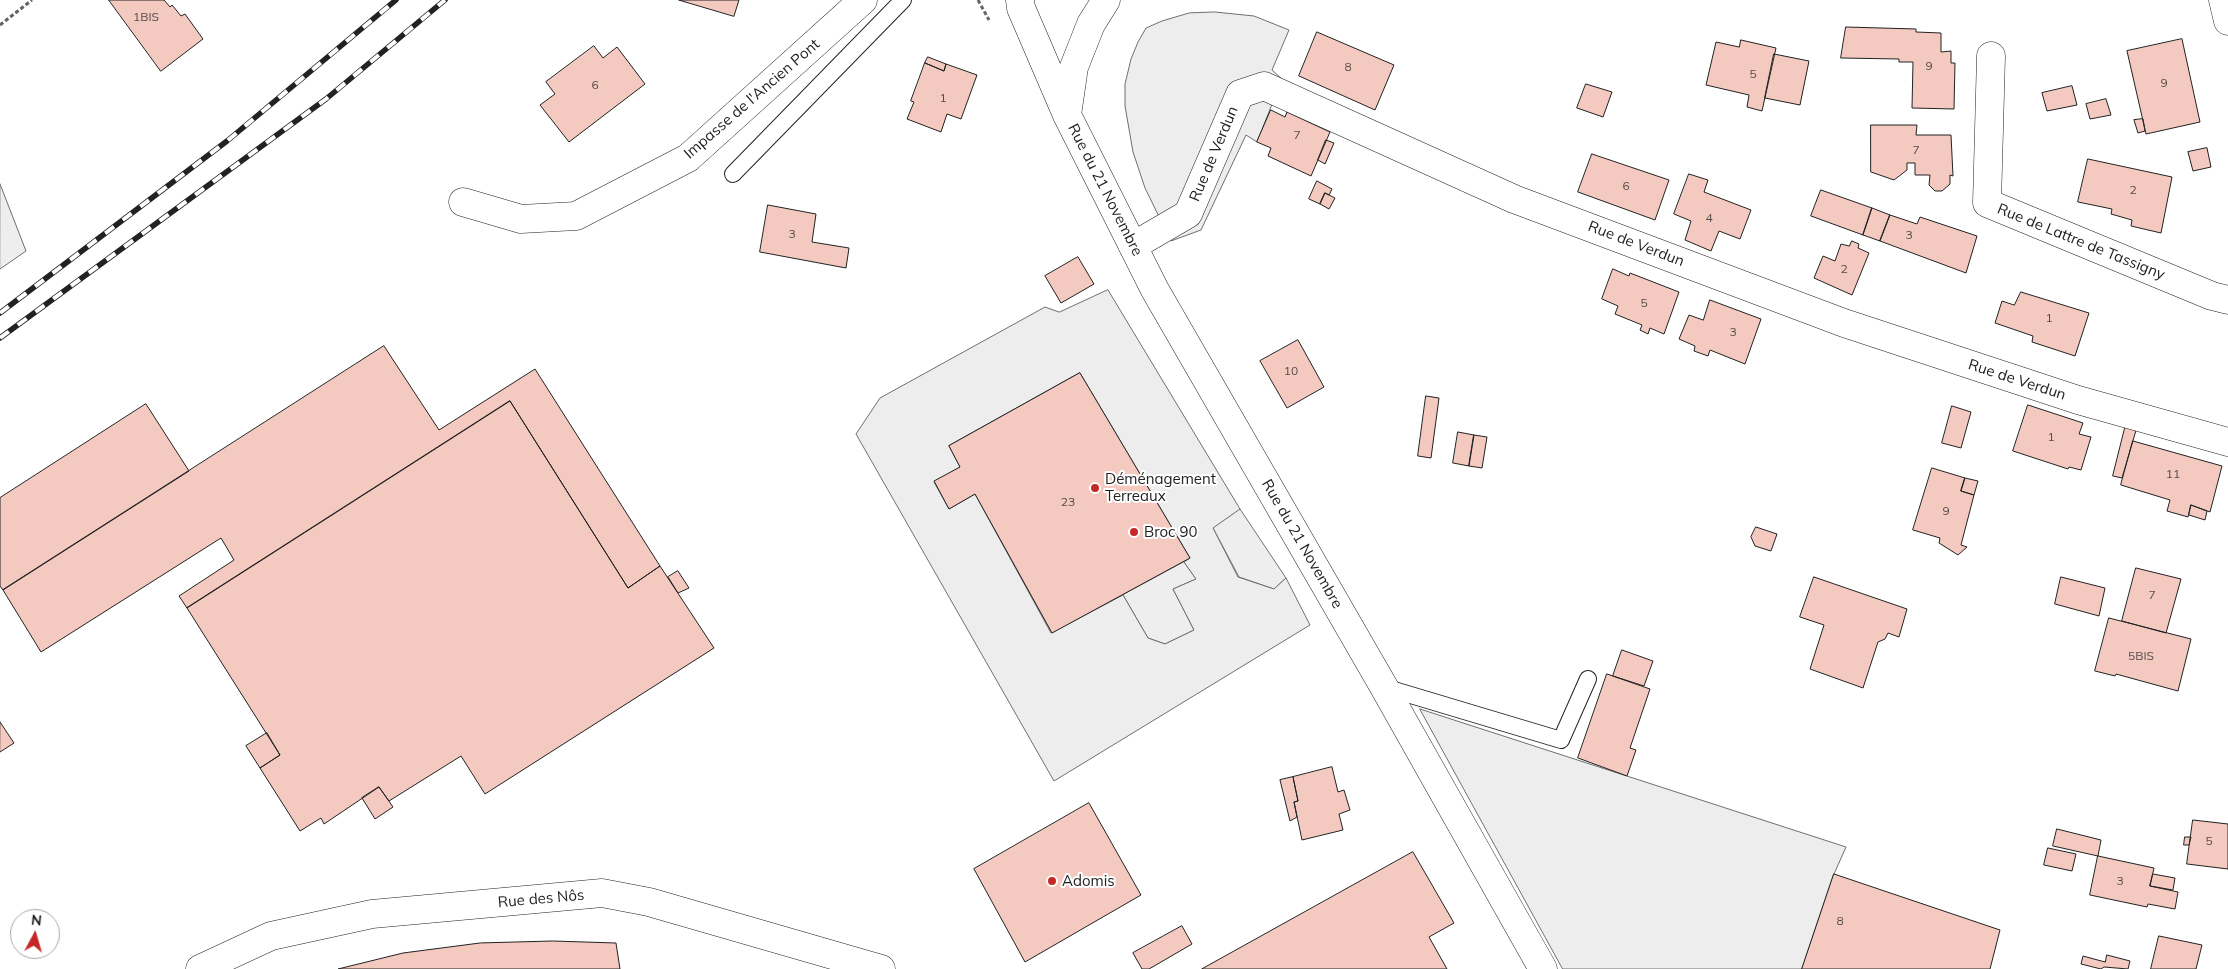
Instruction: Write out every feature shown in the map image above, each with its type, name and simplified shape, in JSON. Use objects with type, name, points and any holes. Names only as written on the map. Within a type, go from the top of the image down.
[{"type":"street","name":"Impasse de l'Ancien Pont","points":[[463,202],[521,219],[576,216],[688,158],[863,0]]},
{"type":"street","name":"Rue du 21 Novembre","points":[[1020,0],[1021,8],[1067,115],[1155,290],[1384,687],[1543,969]]},
{"type":"street","name":"Rue du 21 Novembre","points":[[1067,115],[1074,67],[1091,24],[1106,0]]},
{"type":"street","points":[[2224,0],[2228,21]]},
{"type":"street","name":"Rue de Lattre de Tassigny","points":[[1991,56],[1988,203],[2212,296],[2228,300]]},
{"type":"street","name":"Rue de Verdun","points":[[1133,246],[1188,214],[1240,94],[1264,86],[1514,199],[1844,323],[2078,400],[2228,442]]},
{"type":"street","name":"Rue des Nôs","points":[[200,969],[271,936],[372,914],[602,893],[649,902],[881,969]]},
{"type":"lane","points":[[733,174],[903,0]]},
{"type":"lane","points":[[1384,687],[1561,740],[1588,679]]},
{"type":"path","points":[[0,25],[32,0]]},
{"type":"shaded area","points":[[1215,12],[1254,16],[1289,30],[1272,70],[1282,79],[1257,142],[1246,135],[1201,230],[1171,241],[1145,188],[1133,152],[1125,106],[1125,84],[1131,59],[1146,28],[1189,13]]},
{"type":"shaded area","points":[[0,184],[26,251],[0,269]]},
{"type":"shaded area","points":[[1108,290],[1240,509],[1213,528],[1238,577],[1274,589],[1286,578],[1310,625],[1054,781],[856,434],[880,398],[1045,307],[1059,312]],"holes":[[[1080,373],[1190,558],[1184,562],[1196,579],[1173,589],[1194,630],[1165,644],[1148,638],[1123,595],[1051,633],[975,494],[949,509],[934,482],[960,467],[949,446]]]},
{"type":"shaded area","points":[[1240,509],[1286,578],[1274,589],[1239,577],[1213,528]]},
{"type":"shaded area","points":[[1184,562],[1196,579],[1173,589],[1194,630],[1165,644],[1148,638],[1123,595]]},
{"type":"shaded area","points":[[1420,709],[1846,847],[1834,874],[1802,969],[1563,969]]},
{"type":"building","points":[[109,0],[164,0],[170,7],[172,5],[181,16],[185,14],[203,39],[161,71]]},
{"type":"building","points":[[679,0],[739,0],[734,16]]},
{"type":"building","points":[[1846,27],[1916,29],[1916,32],[1941,33],[1941,52],[1951,51],[1951,63],[1955,63],[1954,109],[1912,108],[1913,62],[1899,62],[1899,59],[1841,58]]},
{"type":"building","points":[[1317,32],[1394,65],[1375,110],[1299,76]]},
{"type":"building","points":[[2182,39],[2200,122],[2146,134],[2127,51]]},
{"type":"building","points":[[1741,40],[1776,48],[1762,111],[1747,107],[1749,95],[1706,85],[1716,42],[1739,47]]},
{"type":"building","points":[[594,46],[603,58],[617,47],[645,84],[569,142],[540,105],[555,94],[546,82]]},
{"type":"building","points":[[1774,54],[1809,61],[1800,105],[1765,98]]},
{"type":"building","points":[[928,57],[946,64],[944,71],[925,63]]},
{"type":"building","points":[[925,63],[944,71],[946,64],[977,75],[961,119],[947,114],[941,132],[907,119],[914,102],[911,101]]},
{"type":"building","points":[[1586,84],[1612,92],[1603,117],[1577,108]]},
{"type":"building","points":[[2072,86],[2077,105],[2047,111],[2042,93]]},
{"type":"building","points":[[2106,99],[2111,115],[2090,119],[2086,104]]},
{"type":"building","points":[[1271,110],[1285,117],[1287,112],[1330,132],[1311,176],[1268,156],[1271,148],[1257,142]]},
{"type":"building","points":[[2143,119],[2145,131],[2138,133],[2134,120]]},
{"type":"building","points":[[1871,125],[1917,125],[1916,135],[1951,135],[1953,176],[1950,175],[1950,184],[1942,191],[1935,191],[1929,185],[1930,175],[1915,175],[1915,163],[1907,163],[1907,170],[1894,180],[1871,172]]},
{"type":"building","points":[[1326,140],[1334,143],[1325,164],[1318,160]]},
{"type":"building","points":[[2207,148],[2211,167],[2193,171],[2188,152]]},
{"type":"building","points":[[1592,154],[1669,180],[1655,220],[1578,192]]},
{"type":"building","points":[[2088,159],[2172,177],[2161,233],[2131,226],[2132,220],[2111,214],[2112,209],[2078,202]]},
{"type":"building","points":[[1689,174],[1708,180],[1704,192],[1751,210],[1740,239],[1719,231],[1711,251],[1685,240],[1691,221],[1674,214]]},
{"type":"building","points":[[1317,181],[1332,189],[1329,195],[1325,193],[1320,204],[1309,199]]},
{"type":"building","points":[[1821,190],[1872,208],[1863,235],[1811,216]]},
{"type":"building","points":[[1325,193],[1335,198],[1329,209],[1320,204]]},
{"type":"building","points":[[768,205],[816,214],[812,242],[849,248],[846,268],[760,252]]},
{"type":"building","points":[[1872,208],[1890,215],[1880,241],[1863,235]]},
{"type":"building","points":[[1890,215],[1917,224],[1920,217],[1977,236],[1966,273],[1880,241]]},
{"type":"building","points":[[1852,241],[1859,244],[1858,248],[1869,253],[1852,295],[1814,278],[1823,256],[1835,261],[1841,244],[1849,246]]},
{"type":"building","points":[[1078,257],[1094,284],[1061,303],[1045,276]]},
{"type":"building","points":[[1613,269],[1629,276],[1630,273],[1679,292],[1664,334],[1650,328],[1648,334],[1640,330],[1642,325],[1615,314],[1618,306],[1602,299]]},
{"type":"building","points":[[2021,292],[2089,313],[2075,356],[2032,342],[2033,336],[1995,323],[2002,301],[2014,305]]},
{"type":"building","points":[[1710,300],[1761,319],[1745,364],[1710,350],[1708,356],[1694,351],[1695,346],[1679,339],[1689,315],[1703,320]]},
{"type":"building","points":[[1298,340],[1324,387],[1287,408],[1260,361]]},
{"type":"building","points":[[384,346],[439,430],[535,369],[660,566],[628,588],[510,401],[187,608],[179,596],[234,560],[221,538],[41,652],[3,590]]},
{"type":"building","points":[[1080,373],[1190,558],[1052,633],[975,494],[949,509],[934,481],[960,467],[949,446]]},
{"type":"building","points":[[1426,396],[1439,398],[1431,458],[1418,456]]},
{"type":"building","points":[[510,401],[628,588],[660,566],[714,648],[485,794],[461,756],[389,801],[379,787],[324,824],[321,818],[300,831],[260,768],[280,755],[187,608]]},
{"type":"building","points":[[146,404],[189,471],[3,590],[0,586],[0,498]]},
{"type":"building","points":[[2028,405],[2083,423],[2079,434],[2091,437],[2081,470],[2069,467],[2068,469],[2013,451]]},
{"type":"building","points":[[1952,406],[1971,412],[1961,448],[1942,443]]},
{"type":"building","points":[[2126,424],[2137,427],[2122,478],[2113,476]]},
{"type":"building","points":[[1458,432],[1474,435],[1469,466],[1453,463]]},
{"type":"building","points":[[1474,435],[1487,437],[1482,468],[1469,466]]},
{"type":"building","points":[[2133,441],[2222,466],[2210,512],[2191,505],[2188,517],[2167,511],[2170,500],[2121,485]]},
{"type":"building","points":[[1932,468],[1965,478],[1961,491],[1974,495],[1961,545],[1967,547],[1958,555],[1939,543],[1940,538],[1913,530]]},
{"type":"building","points":[[1965,478],[1978,481],[1974,495],[1961,491]]},
{"type":"building","points":[[2191,505],[2207,511],[2205,520],[2189,515]]},
{"type":"building","points":[[1756,527],[1777,534],[1771,551],[1755,546],[1751,537]]},
{"type":"building","points":[[2136,568],[2181,579],[2166,633],[2122,621]]},
{"type":"building","points":[[678,571],[689,588],[678,593],[668,577]]},
{"type":"building","points":[[1814,577],[1907,609],[1899,637],[1888,633],[1885,639],[1878,642],[1863,688],[1810,669],[1824,625],[1800,617]]},
{"type":"building","points":[[2061,577],[2105,588],[2099,616],[2055,604]]},
{"type":"building","points":[[2109,618],[2191,639],[2178,691],[2116,674],[2115,676],[2095,671]]},
{"type":"building","points":[[1622,650],[1653,661],[1644,686],[1613,676]]},
{"type":"building","points":[[1607,674],[1650,689],[1630,748],[1636,750],[1627,776],[1578,758]]},
{"type":"building","points":[[0,722],[14,743],[0,752]]},
{"type":"building","points":[[267,733],[280,755],[260,768],[246,746]]},
{"type":"building","points":[[1332,767],[1338,792],[1344,790],[1350,810],[1339,814],[1343,830],[1302,840],[1294,802],[1298,801],[1293,777]]},
{"type":"building","points":[[1293,777],[1298,801],[1294,802],[1297,817],[1290,821],[1280,780]]},
{"type":"building","points":[[379,787],[393,807],[375,819],[362,798]]},
{"type":"building","points":[[1089,803],[1141,895],[1025,962],[974,869]]},
{"type":"building","points":[[2193,820],[2228,824],[2228,869],[2187,864]]},
{"type":"building","points":[[2057,829],[2101,840],[2098,856],[2053,846]]},
{"type":"building","points":[[2185,837],[2191,837],[2189,845],[2184,845]]},
{"type":"building","points":[[2048,848],[2076,854],[2072,871],[2044,865]]},
{"type":"building","points":[[1413,852],[1454,923],[1429,937],[1447,969],[1202,969]]},
{"type":"building","points":[[2098,856],[2154,868],[2150,886],[2178,892],[2175,909],[2148,904],[2147,907],[2090,895]]},
{"type":"building","points":[[1834,874],[2000,930],[1990,969],[1802,969]]},
{"type":"building","points":[[2153,874],[2175,878],[2173,890],[2150,886]]},
{"type":"building","points":[[1182,926],[1192,944],[1149,969],[1142,969],[1133,953]]},
{"type":"building","points":[[2159,936],[2202,945],[2196,969],[2151,969]]},
{"type":"building","points":[[553,941],[616,943],[620,969],[338,969],[403,953],[480,943]]},
{"type":"building","points":[[2107,955],[2130,961],[2128,969],[2104,967],[2101,969],[2081,964],[2083,956],[2105,962]]},
{"type":"railway","points":[[0,313],[227,141],[396,0]]},
{"type":"railway","points":[[0,338],[326,99],[445,0]]},
{"type":"place","name":"Déménagement Terreaux","points":[[1095,488]]},
{"type":"place","name":"Broc 90","points":[[1134,532]]},
{"type":"place","name":"Adomis","points":[[1052,881]]}]
